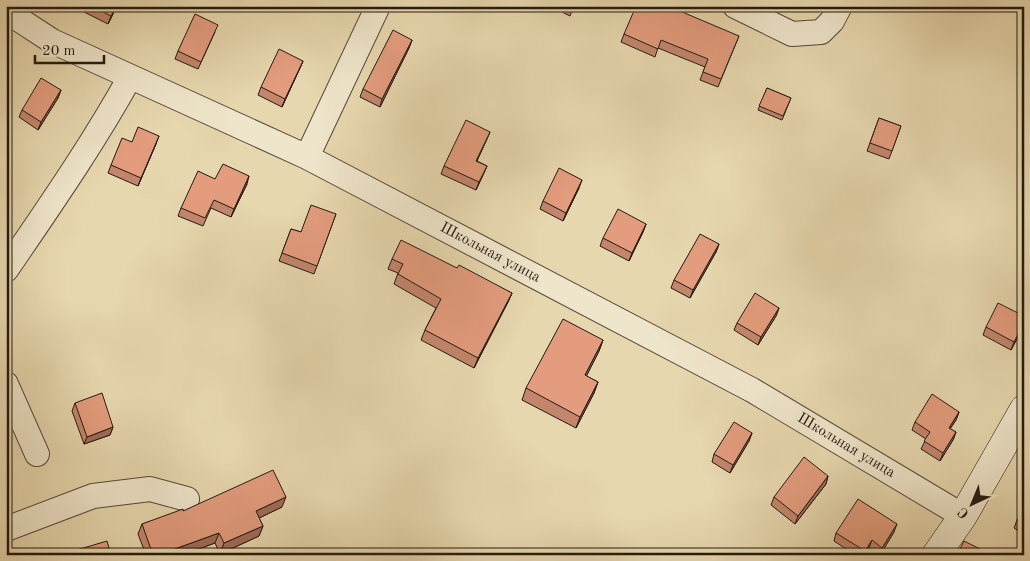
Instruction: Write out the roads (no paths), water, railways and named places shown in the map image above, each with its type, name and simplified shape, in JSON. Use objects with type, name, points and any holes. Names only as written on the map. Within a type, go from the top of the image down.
[{"type":"main road","points":[[936,555],[963,516],[1024,409]]},
{"type":"street","points":[[307,156],[378,6]]},
{"type":"street","points":[[735,6],[792,34],[821,32],[832,21],[840,6]]},
{"type":"street","name":"Школьная улица","points":[[6,11],[52,41],[307,156],[752,390],[963,516]]},
{"type":"street","points":[[6,270],[66,183],[130,77]]},
{"type":"street","points":[[6,384],[37,454]]},
{"type":"street","points":[[6,529],[93,496],[150,489],[187,499]]}]
